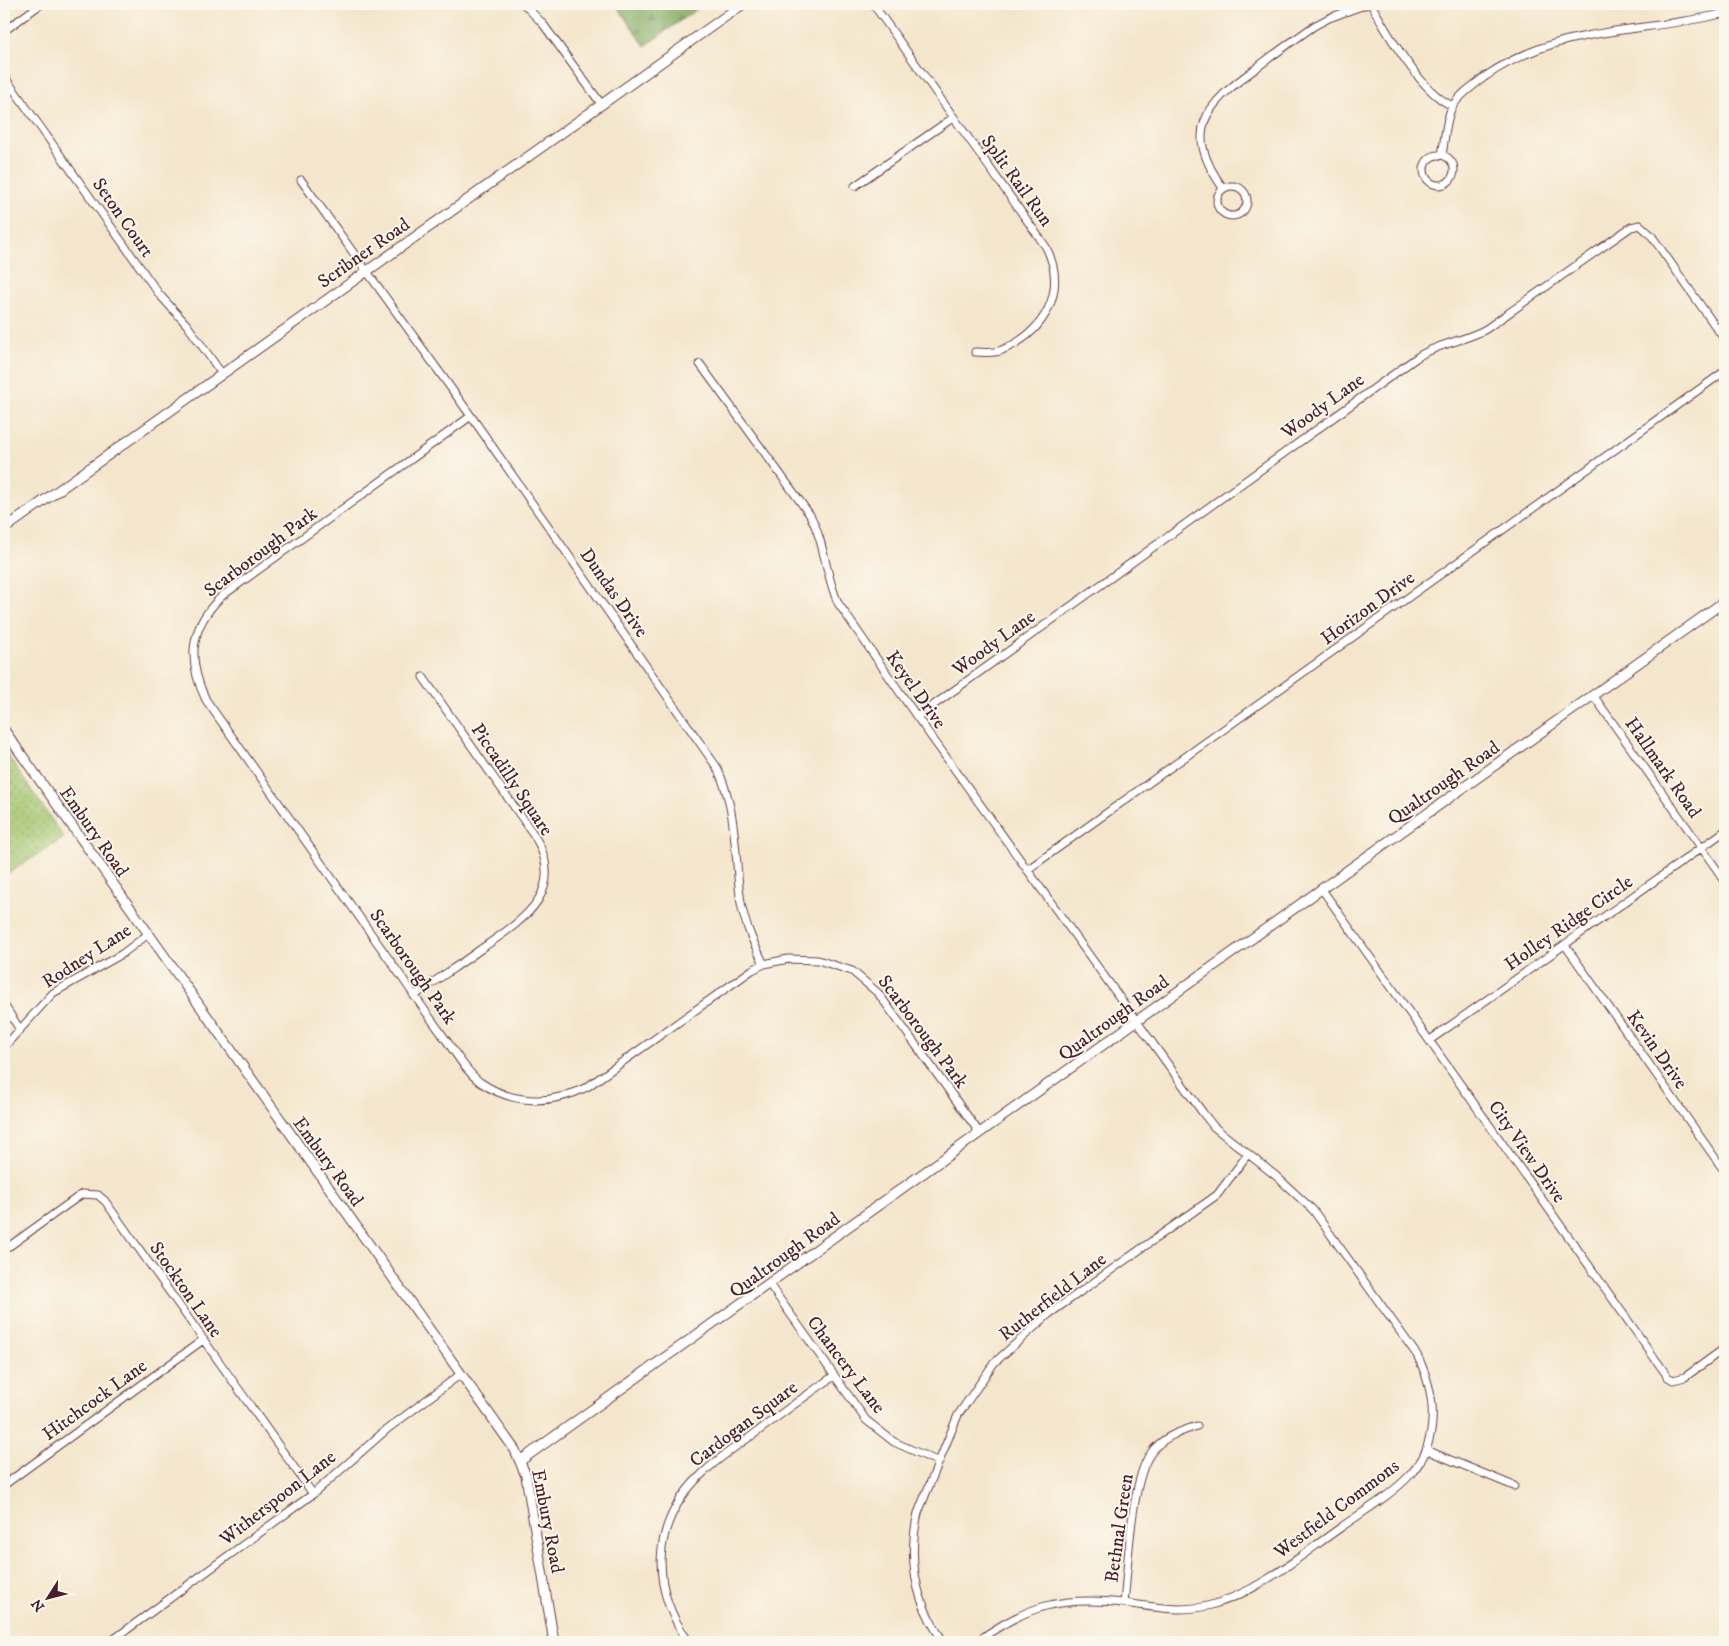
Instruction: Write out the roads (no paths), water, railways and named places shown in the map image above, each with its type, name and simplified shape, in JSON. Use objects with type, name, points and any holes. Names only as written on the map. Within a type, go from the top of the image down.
[{"type":"street","points":[[4,31],[41,4]]},
{"type":"street","points":[[524,4],[543,24],[602,105]]},
{"type":"street","name":"Scribner Road","points":[[4,529],[365,270],[743,4]]},
{"type":"street","name":"Split Rail Run","points":[[873,4],[1046,247],[1056,274],[1051,304],[1035,328],[1001,351],[975,352]]},
{"type":"street","points":[[1224,188],[1207,163],[1203,151],[1202,138],[1209,109],[1230,87],[1314,26],[1329,18],[1369,4],[1427,88],[1444,102],[1453,106]]},
{"type":"street","points":[[1442,155],[1453,106],[1464,93],[1494,70],[1548,45],[1590,34],[1703,18],[1725,12]]},
{"type":"street","name":"Seton Court","points":[[4,76],[165,302],[187,325],[222,374]]},
{"type":"street","points":[[855,186],[954,117]]},
{"type":"street","points":[[1442,155],[1452,161],[1455,171],[1448,183],[1439,186],[1427,179],[1424,169],[1428,159],[1442,155]]},
{"type":"street","name":"Dundas Drive","points":[[302,180],[471,416],[716,766],[731,807],[739,884],[747,925],[764,964]]},
{"type":"street","points":[[1238,186],[1245,193],[1246,208],[1238,215],[1228,216],[1220,210],[1216,200],[1224,188],[1238,186]]},
{"type":"street","name":"Woody Lane","points":[[917,717],[1419,356],[1429,350],[1471,337],[1486,330],[1631,227],[1640,226],[1651,235],[1725,340]]},
{"type":"street","name":"Keyel Drive","points":[[700,364],[810,515],[823,545],[828,577],[838,603],[917,717],[1136,1020]]},
{"type":"street","name":"Horizon Drive","points":[[1027,870],[1725,371]]},
{"type":"street","name":"Scarborough Park","points":[[471,416],[222,596],[205,614],[199,625],[194,646],[195,670],[206,700],[414,996],[467,1069],[479,1081],[511,1097],[530,1101],[552,1100],[572,1095],[587,1088],[738,980],[764,964],[788,958],[818,960],[852,970],[866,980],[890,1008],[979,1132]]},
{"type":"street","name":"Qualtrough Road","points":[[520,1461],[1725,601]]},
{"type":"street","name":"Piccadilly Square","points":[[414,996],[530,913],[542,893],[546,866],[544,855],[534,835],[423,677]]},
{"type":"street","name":"Hallmark Road","points":[[1593,695],[1725,881]]},
{"type":"street","name":"Embury Road","points":[[4,730],[147,935],[515,1450],[526,1476],[554,1642]]},
{"type":"street","name":"Holley Ridge Circle","points":[[1430,1040],[1725,831]]},
{"type":"street","name":"City View Drive","points":[[1321,888],[1668,1377],[1672,1380],[1685,1377],[1725,1348]]},
{"type":"street","name":"Rodney Lane","points":[[4,1047],[52,993],[122,954],[147,935]]},
{"type":"street","name":"Kevin Drive","points":[[1565,945],[1725,1172]]},
{"type":"street","points":[[4,1005],[19,1028]]},
{"type":"street","name":"Westfield Commons","points":[[976,1642],[1000,1625],[1027,1611],[1054,1602],[1124,1603],[1162,1609],[1186,1609],[1210,1606],[1250,1589],[1392,1490],[1410,1475],[1426,1450],[1432,1421],[1432,1393],[1417,1355],[1314,1210],[1276,1176],[1214,1126],[1136,1020]]},
{"type":"street","name":"Rutherfield Lane","points":[[944,1642],[932,1626],[922,1605],[916,1586],[912,1546],[918,1513],[958,1415],[994,1363],[1049,1314],[1217,1195],[1248,1154]]},
{"type":"street","name":"Stockton Lane","points":[[4,1250],[75,1199],[90,1193],[98,1196],[118,1218],[313,1494]]},
{"type":"street","name":"Chancery Lane","points":[[769,1284],[862,1415],[878,1431],[900,1445],[939,1462]]},
{"type":"street","name":"Hitchcock Lane","points":[[4,1485],[203,1340]]},
{"type":"street","name":"Witherspoon Lane","points":[[110,1642],[313,1494],[386,1430],[461,1374]]},
{"type":"street","name":"Cardogan Square","points":[[689,1642],[672,1617],[666,1603],[660,1569],[662,1542],[678,1502],[690,1486],[717,1461],[834,1376]]},
{"type":"street","name":"Bethnal Green","points":[[1124,1603],[1137,1492],[1142,1469],[1151,1453],[1164,1440],[1176,1433],[1197,1426]]},
{"type":"street","points":[[1426,1450],[1514,1486]]},
{"type":"street","points":[[428,1642],[436,1642]]}]
